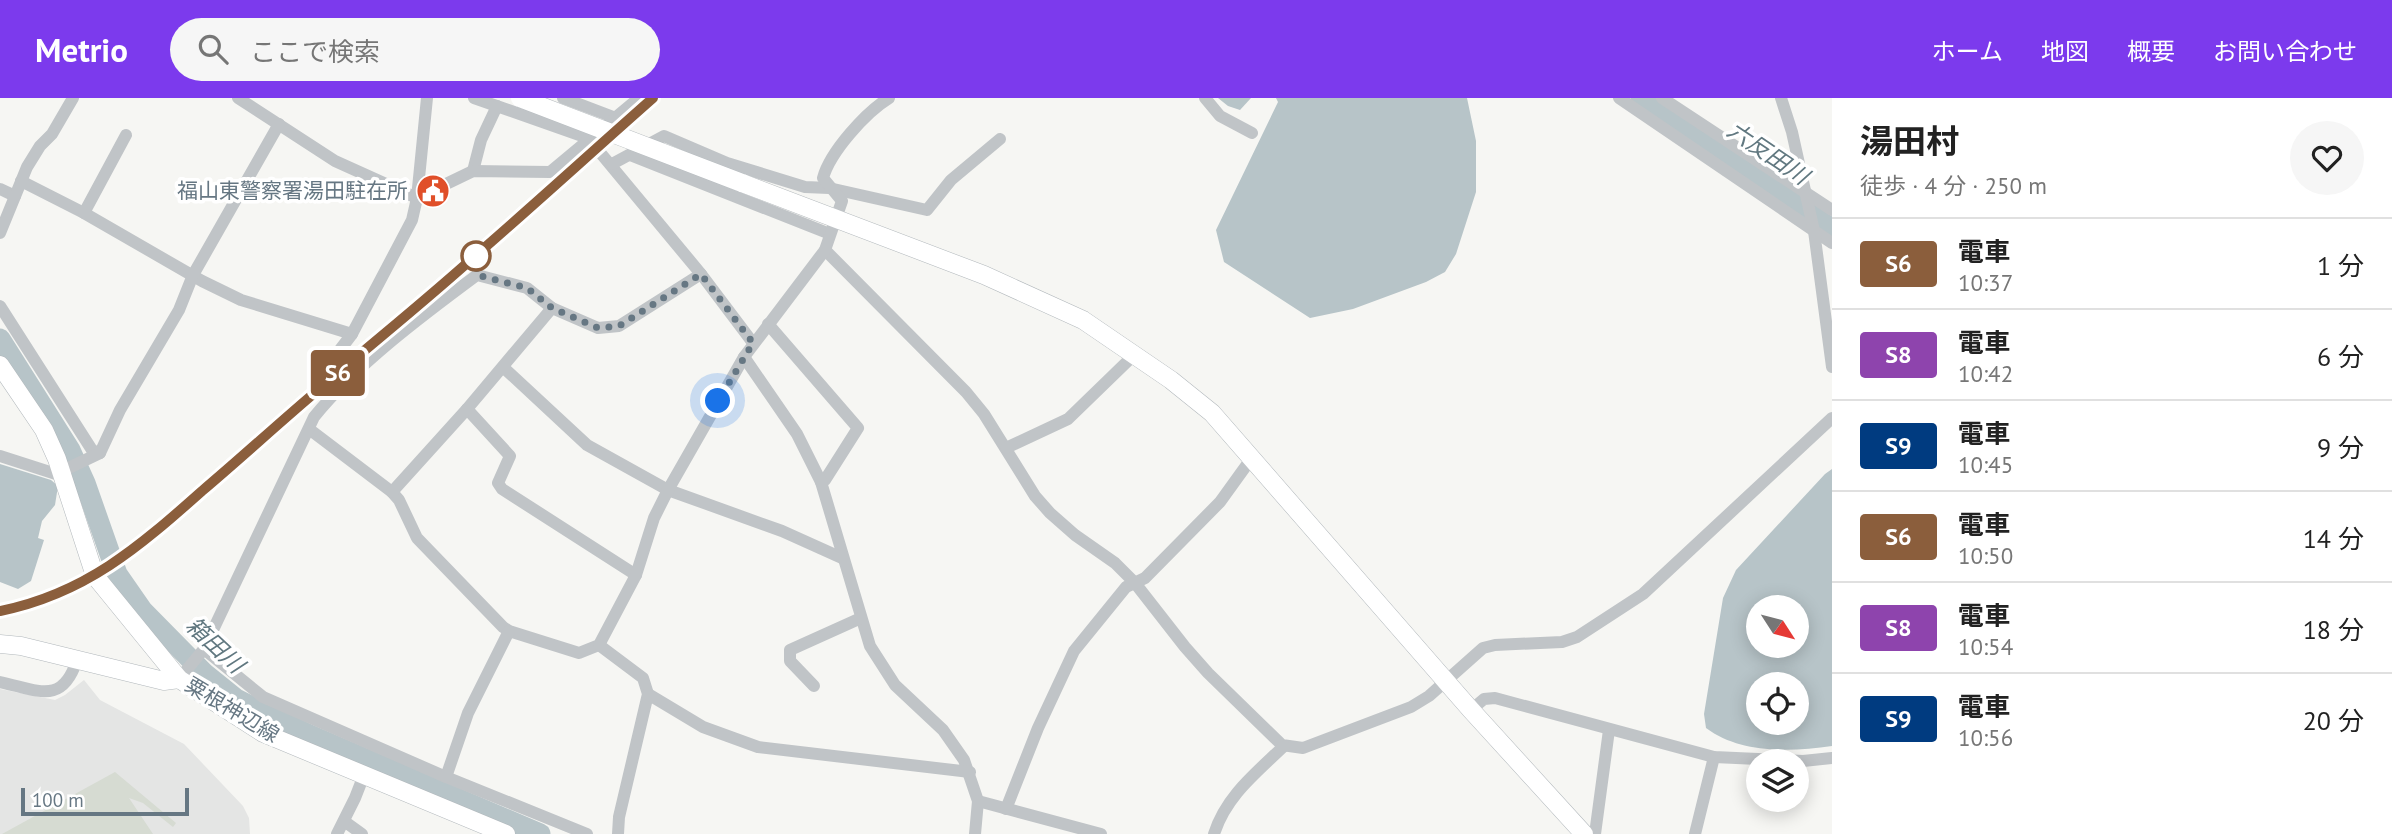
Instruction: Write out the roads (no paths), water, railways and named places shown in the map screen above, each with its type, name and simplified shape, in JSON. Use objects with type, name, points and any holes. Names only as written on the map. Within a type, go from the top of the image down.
[{"type":"street","points":[[0,233],[21,181],[40,146],[51,134],[73,98]]},
{"type":"street","points":[[240,98],[335,161],[417,198]]},
{"type":"street","points":[[316,391],[317,380],[352,334],[412,220],[417,198],[427,98]]},
{"type":"street","points":[[474,98],[589,138],[701,274],[753,343]]},
{"type":"street","points":[[520,98],[742,183],[833,227]]},
{"type":"street","points":[[563,98],[584,102],[616,118]]},
{"type":"street","points":[[417,198],[473,171],[550,172],[639,98]]},
{"type":"street","points":[[309,429],[392,492],[399,500],[417,538],[509,631],[579,653],[599,645],[636,575],[653,518],[744,357],[825,250],[842,201],[823,178],[825,171],[846,139],[867,116],[889,98]]},
{"type":"street","points":[[1205,98],[1220,116],[1252,133]]},
{"type":"street","points":[[1619,98],[1832,243]]},
{"type":"street","points":[[1662,98],[1832,210]]},
{"type":"street","points":[[1781,98],[1792,132],[1813,228],[1832,367]]},
{"type":"street","points":[[473,171],[481,140],[496,106]]},
{"type":"street","points":[[0,456],[56,474],[96,456],[179,310],[193,275],[279,124]]},
{"type":"street","points":[[84,213],[126,135]]},
{"type":"street","points":[[612,164],[664,136],[727,163],[805,187],[829,188],[927,209],[951,180],[1000,139]]},
{"type":"street","points":[[630,155],[1009,286],[1083,320],[1171,380],[1212,414],[1447,679],[1471,710],[1584,834]]},
{"type":"street","points":[[21,181],[241,300],[352,334]]},
{"type":"street","points":[[0,190],[15,196]]},
{"type":"street","points":[[825,250],[960,384],[984,414],[1035,496],[1049,513],[1115,563],[1135,583],[1185,648],[1208,673],[1284,746],[1303,748],[1410,707],[1429,696],[1483,648],[1562,642],[1577,637],[1612,617],[1643,594],[1832,418]]},
{"type":"street","points":[[0,644],[21,646],[164,681],[181,677],[202,651],[314,417],[333,393],[429,311],[477,275],[527,288],[552,308],[598,328],[619,326],[701,274]]},
{"type":"street","points":[[0,306],[96,456]]},
{"type":"street","points":[[392,492],[467,409],[552,308]]},
{"type":"street","points":[[768,324],[858,428],[825,480],[821,482]]},
{"type":"street","points":[[1006,448],[1069,419],[1134,355]]},
{"type":"street","points":[[744,357],[797,434],[821,482],[870,646],[895,685],[943,730],[970,772],[978,801],[975,834]]},
{"type":"street","name":"粟根神辺線","points":[[0,365],[44,430],[64,471],[95,576],[181,677],[263,733],[506,834]]},
{"type":"street","points":[[503,367],[586,444],[668,490],[782,531],[842,558]]},
{"type":"street","points":[[467,409],[510,456],[498,483],[502,489],[636,575]]},
{"type":"street","points":[[1006,809],[1038,728],[1074,651],[1126,587],[1145,578],[1220,502],[1251,459]]},
{"type":"street","points":[[814,686],[790,661],[790,650],[860,618]]},
{"type":"street","points":[[446,777],[468,713],[509,631]]},
{"type":"street","points":[[599,645],[643,678],[648,694],[619,817],[618,834]]},
{"type":"street","points":[[202,651],[263,697],[446,777],[587,834]]},
{"type":"street","points":[[0,682],[57,691],[71,679],[78,660]]},
{"type":"street","points":[[648,694],[703,727],[758,747],[970,772]]},
{"type":"street","points":[[1471,710],[1484,699],[1495,698],[1714,757],[1803,761],[1832,758]]},
{"type":"street","points":[[1595,834],[1609,730]]},
{"type":"street","points":[[1214,834],[1228,802],[1284,746]]},
{"type":"street","points":[[1695,834],[1714,757]]},
{"type":"street","points":[[337,834],[364,775]]},
{"type":"street","points":[[978,801],[1101,834]]},
{"type":"street","points":[[344,821],[362,834]]},
{"type":"waterway","name":"六反田川","points":[[1641,98],[1832,229]]},
{"type":"waterway","name":"箱田川","points":[[0,339],[70,450],[85,483],[117,574],[142,610],[205,674],[236,699],[307,734],[540,834]]},
{"type":"railway","points":[[0,611],[65,590],[125,556],[475,256],[653,98]]},
{"type":"train","name":"S6","points":[[0,611],[60,594],[95,576],[125,556],[475,256],[653,98]]},
{"type":"place","name":"福山東警察署湯田駐在所","points":[[433,191]]}]
